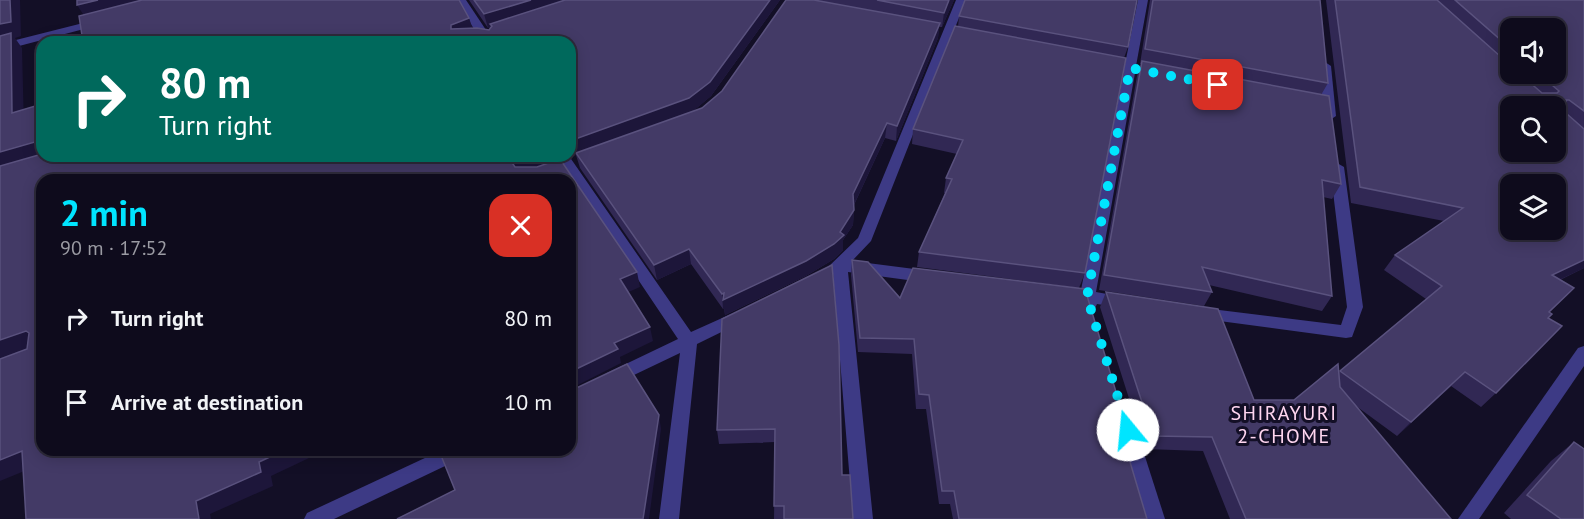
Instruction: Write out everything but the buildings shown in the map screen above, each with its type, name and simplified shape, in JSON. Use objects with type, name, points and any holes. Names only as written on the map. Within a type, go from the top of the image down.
[{"type":"street","points":[[461,0],[484,36]]},
{"type":"street","points":[[821,276],[840,265],[864,241],[961,0]]},
{"type":"street","points":[[1094,319],[1087,297],[1143,0]]},
{"type":"street","points":[[46,36],[116,18]]},
{"type":"street","points":[[0,48],[36,39]]},
{"type":"street","points":[[1324,47],[1323,105],[1332,130]]},
{"type":"street","points":[[1095,62],[1165,75]]},
{"type":"street","points":[[1193,313],[1346,332],[1355,307],[1335,153]]},
{"type":"street","points":[[576,178],[689,342],[669,519]]},
{"type":"street","points":[[840,265],[946,279]]},
{"type":"street","points":[[840,265],[864,519]]},
{"type":"street","points":[[1051,292],[1134,304]]},
{"type":"street","points":[[602,383],[750,311]]},
{"type":"street","points":[[1468,519],[1584,353]]},
{"type":"street","points":[[1117,397],[1155,519]]},
{"type":"street","points":[[314,519],[447,456]]},
{"type":"district","name":"SHIRAYURI 2-CHOME","points":[[1284,424]]},
{"type":"route","points":[[1128,430],[1087,297],[1130,68],[1218,85]]}]
